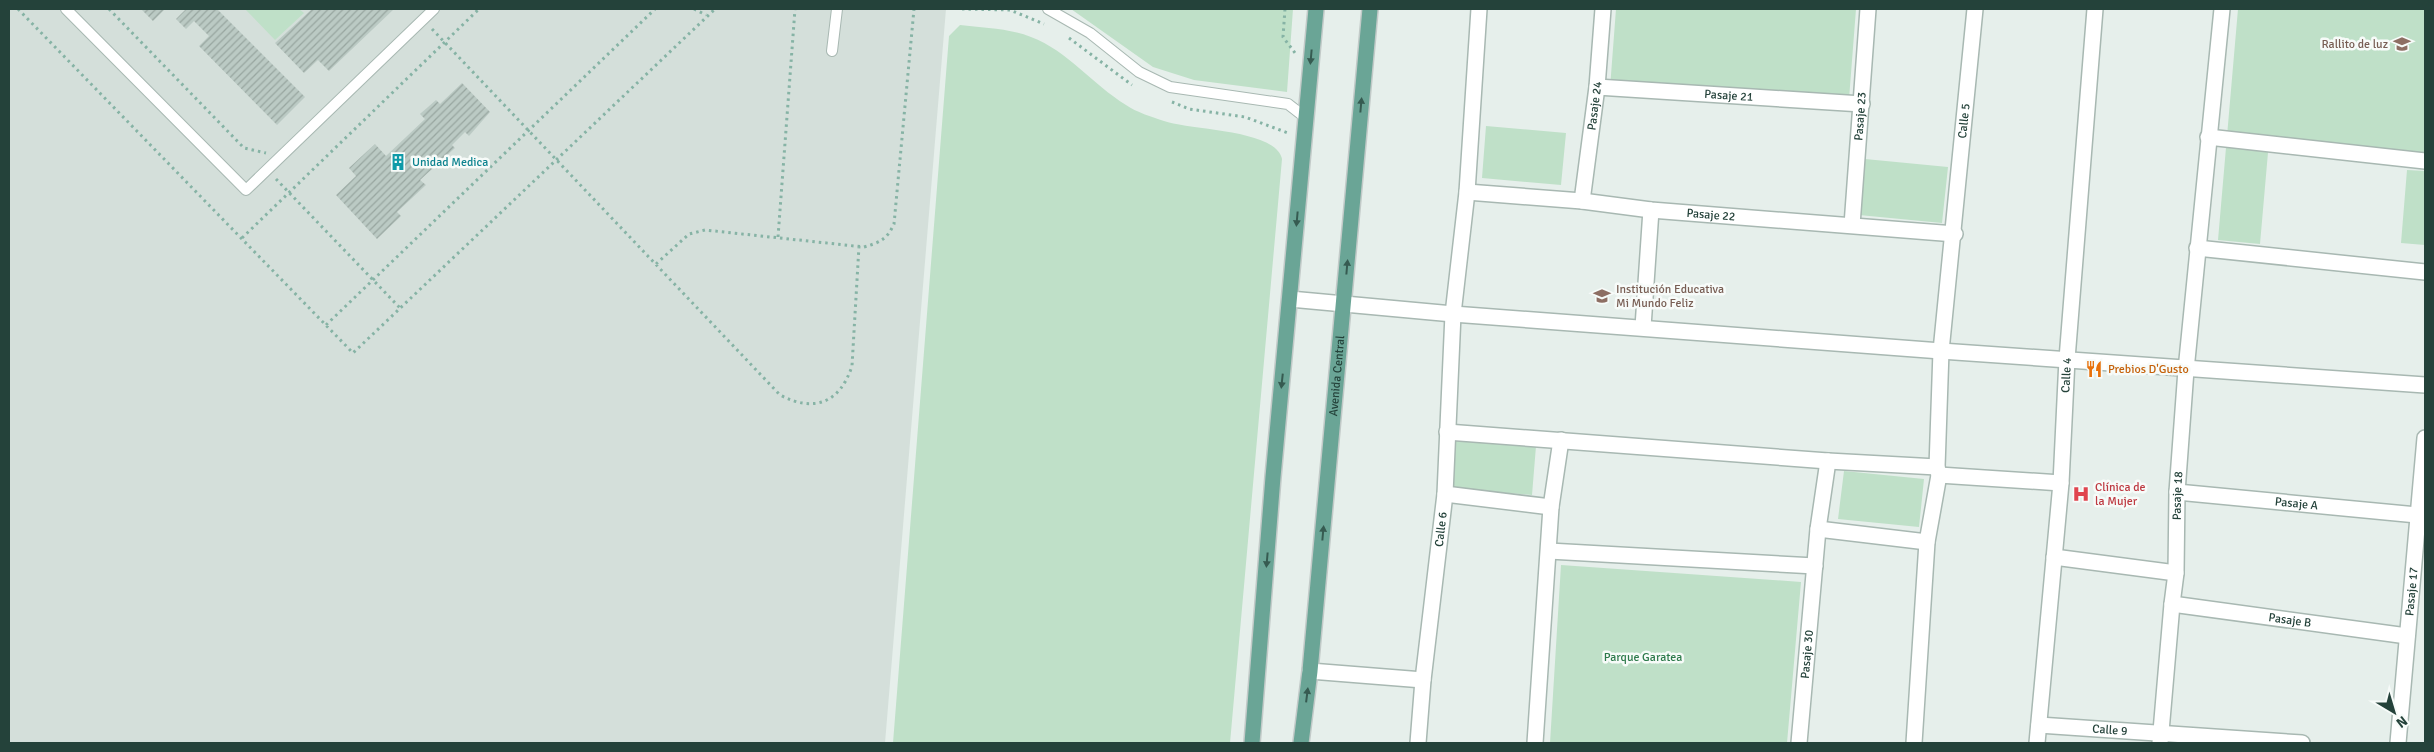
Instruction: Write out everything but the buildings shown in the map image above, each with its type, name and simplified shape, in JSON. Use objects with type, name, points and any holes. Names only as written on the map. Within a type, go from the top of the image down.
[{"type":"main road","points":[[1252,743],[1273,477],[1316,9]]},
{"type":"main road","name":"Avenida Central","points":[[1302,743],[1370,9]]},
{"type":"street","name":"Calle 6","points":[[1418,743],[1423,680],[1445,494],[1453,314],[1467,192],[1479,9]]},
{"type":"street","name":"Pasaje 24","points":[[1582,201],[1597,87],[1603,9]]},
{"type":"street","name":"Pasaje 23","points":[[1852,225],[1868,9]]},
{"type":"street","name":"Calle 5","points":[[1914,743],[1928,542],[1938,471],[1942,351],[1975,9]]},
{"type":"street","name":"Calle 4","points":[[2037,743],[2061,483],[2067,359],[2095,9]]},
{"type":"street","name":"Pasaje 18","points":[[2161,738],[2176,573],[2177,492],[2186,370],[2222,9]]},
{"type":"street","name":"Pasaje 21","points":[[1597,87],[1862,104]]},
{"type":"street","points":[[2208,137],[2425,161]]},
{"type":"street","name":"Pasaje 22","points":[[1467,192],[1582,201],[1651,210],[1954,234]]},
{"type":"street","points":[[1643,327],[1651,210]]},
{"type":"street","points":[[2197,248],[2425,272]]},
{"type":"street","points":[[1290,299],[1344,302],[1453,314],[2067,359],[2186,370],[2425,386]]},
{"type":"street","points":[[1447,432],[1938,471],[2061,483]]},
{"type":"street","name":"Pasaje 17","points":[[2398,743],[2417,515],[2423,483],[2425,438]]},
{"type":"street","points":[[1535,743],[1551,507],[1561,440]]},
{"type":"street","name":"Pasaje 30","points":[[1799,743],[1818,529],[1828,462]]},
{"type":"street","name":"Pasaje A","points":[[2177,492],[2417,515]]},
{"type":"street","points":[[1445,494],[1551,507]]},
{"type":"street","points":[[1818,529],[1928,542]]},
{"type":"street","points":[[1549,551],[1815,566]]},
{"type":"street","points":[[2054,557],[2176,573]]},
{"type":"street","name":"Pasaje B","points":[[2172,604],[2407,636]]},
{"type":"street","points":[[1310,672],[1423,680]]},
{"type":"street","name":"Calle 9","points":[[2039,725],[2161,738],[2302,743]]},
{"type":"lane","points":[[66,9],[246,190],[434,9]]},
{"type":"lane","points":[[832,50],[837,9]]},
{"type":"lane","points":[[1048,9],[1090,33],[1139,72],[1170,87],[1288,104],[1306,118]]},
{"type":"path","points":[[18,9],[353,353],[715,9]]},
{"type":"path","points":[[109,9],[244,148],[256,152],[267,153],[272,151]]},
{"type":"path","points":[[242,238],[479,9]]},
{"type":"path","points":[[326,325],[655,9]]},
{"type":"path","points":[[694,9],[706,16]]},
{"type":"path","points":[[778,238],[795,9]]},
{"type":"path","points":[[656,264],[689,234],[705,230],[859,246],[876,243],[888,236],[894,224],[914,9]]},
{"type":"path","points":[[422,20],[780,395],[794,402],[809,406],[837,394],[848,380],[852,366],[859,246]]},
{"type":"path","points":[[267,170],[400,308]]},
{"type":"shaded area","points":[[9,9],[946,9],[885,743],[9,743]]},
{"type":"green space","points":[[245,9],[299,9],[304,13],[275,40]]},
{"type":"green space","points":[[1071,9],[1293,9],[1287,92],[1194,80],[1153,67]]},
{"type":"green space","points":[[1616,9],[1856,9],[1849,99],[1610,88]]},
{"type":"green space","points":[[2238,9],[2425,9],[2425,154],[2269,141],[2260,244],[2218,240]]},
{"type":"green space","points":[[960,25],[1004,30],[1031,37],[1057,51],[1114,97],[1134,110],[1176,124],[1248,136],[1276,149],[1282,159],[1230,743],[893,743],[949,36]]},
{"type":"green space","points":[[1486,126],[1566,133],[1561,185],[1482,178]]},
{"type":"green space","points":[[1865,159],[1948,167],[1942,223],[1859,215]]},
{"type":"green space","points":[[2407,170],[2425,171],[2425,245],[2401,243]]},
{"type":"green space","points":[[1455,439],[1536,446],[1532,495],[1450,488]]},
{"type":"green space","points":[[1844,471],[1924,479],[1919,527],[1838,519]]},
{"type":"green space","name":"Parque Garatea","points":[[1561,565],[1801,582],[1787,743],[1550,743]]},
{"type":"place","name":"Rallito de luz","points":[[2402,44]]},
{"type":"place","name":"Unidad Medica","points":[[398,162]]},
{"type":"place","name":"Institución Educativa Mi Mundo Feliz","points":[[1602,296]]},
{"type":"place","name":"Prebios D'Gusto","points":[[2094,369]]},
{"type":"place","name":"Clínica de la Mujer","points":[[2081,494]]}]
